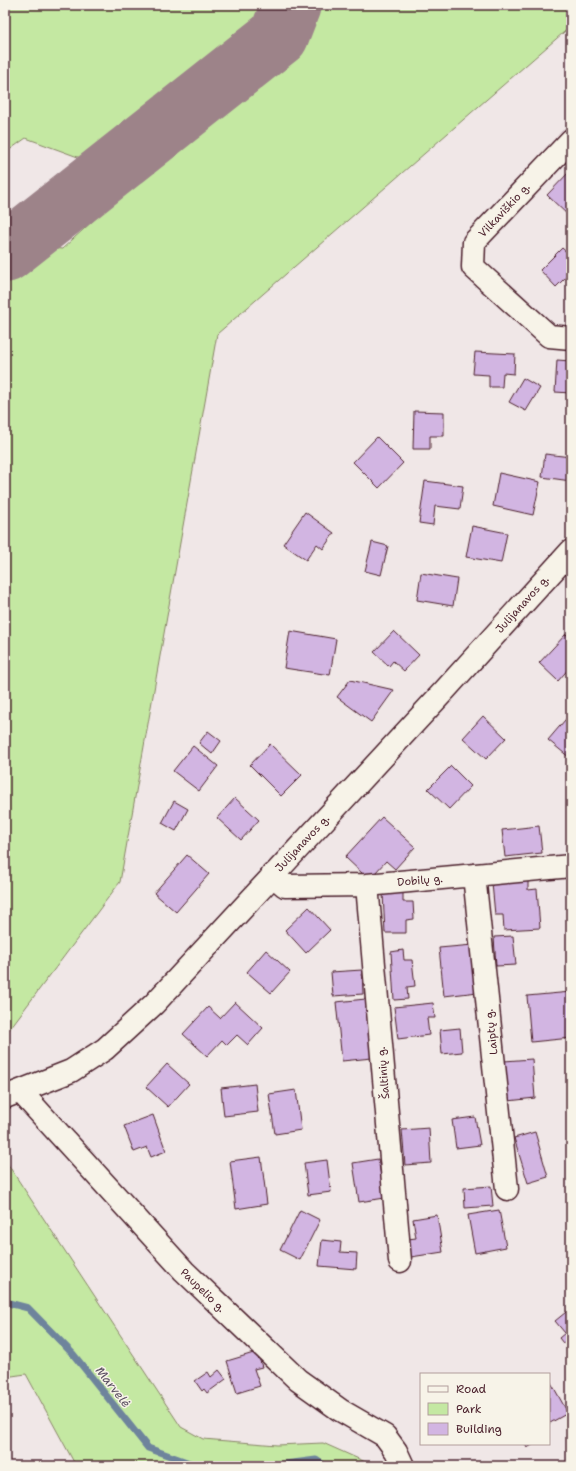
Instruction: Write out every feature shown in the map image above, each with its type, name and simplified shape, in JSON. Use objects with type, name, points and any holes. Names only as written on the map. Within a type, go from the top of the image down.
[{"type":"street","name":"Vilkaviškio g.","points":[[571,140],[474,242],[473,267],[549,336],[571,338]]},
{"type":"street","name":"Julijanavos g.","points":[[13,1095],[71,1071],[105,1049],[154,1004],[444,691],[571,551]]},
{"type":"street","name":"Dobilų g.","points":[[272,875],[285,886],[367,885],[571,866]]},
{"type":"street","name":"Laiptų g.","points":[[474,875],[507,1189]]},
{"type":"street","name":"Šaltinių g.","points":[[367,885],[400,1261]]},
{"type":"street","name":"Paupelio g.","points":[[13,1095],[184,1271],[298,1380],[340,1410],[385,1436],[396,1452],[403,1466]]},
{"type":"green space","points":[[5,5],[271,5],[262,19],[86,160],[26,138],[5,153]]},
{"type":"green space","points":[[315,5],[571,5],[571,26],[217,334],[120,882],[5,1035],[5,272],[37,247],[62,249],[107,208],[109,191],[297,38]]},
{"type":"green space","points":[[5,178],[10,214],[5,226]]},
{"type":"green space","points":[[5,1160],[181,1427],[203,1439],[277,1445],[323,1443],[370,1464],[371,1466],[76,1466],[26,1374],[5,1377]]},
{"type":"building","points":[[571,170],[571,218],[547,195]]},
{"type":"building","points":[[562,248],[571,256],[571,272],[556,287],[540,270]]},
{"type":"building","points":[[475,352],[515,354],[514,374],[503,373],[502,387],[489,387],[489,375],[473,374]]},
{"type":"building","points":[[557,360],[571,361],[571,393],[555,392]]},
{"type":"building","points":[[523,378],[540,388],[526,411],[509,402]]},
{"type":"building","points":[[414,411],[444,412],[444,436],[430,436],[430,449],[413,449]]},
{"type":"building","points":[[377,437],[403,463],[379,488],[353,462]]},
{"type":"building","points":[[545,454],[571,457],[571,481],[542,477]]},
{"type":"building","points":[[499,473],[540,482],[533,515],[493,506]]},
{"type":"building","points":[[425,481],[463,486],[460,509],[435,506],[433,525],[419,523]]},
{"type":"building","points":[[305,512],[334,533],[323,549],[317,544],[306,560],[283,544]]},
{"type":"building","points":[[472,526],[507,533],[501,563],[466,557]]},
{"type":"building","points":[[372,542],[388,546],[381,575],[365,571]]},
{"type":"building","points":[[421,573],[457,579],[453,606],[417,600]]},
{"type":"building","points":[[290,631],[336,639],[330,675],[284,668]]},
{"type":"building","points":[[394,631],[419,655],[404,671],[393,661],[389,666],[374,652]]},
{"type":"building","points":[[566,634],[571,639],[571,666],[558,681],[539,663]]},
{"type":"building","points":[[350,680],[394,690],[371,722],[337,697]]},
{"type":"building","points":[[571,713],[571,757],[570,758],[548,740]]},
{"type":"building","points":[[483,716],[506,738],[486,759],[463,738]]},
{"type":"building","points":[[208,731],[221,741],[212,754],[199,743]]},
{"type":"building","points":[[270,744],[302,775],[281,796],[250,765]]},
{"type":"building","points":[[193,746],[218,766],[199,791],[173,771]]},
{"type":"building","points":[[451,766],[471,786],[449,809],[428,789]]},
{"type":"building","points":[[235,798],[259,820],[241,840],[217,818]]},
{"type":"building","points":[[174,801],[188,809],[176,831],[162,823]]},
{"type":"building","points":[[382,817],[415,847],[395,869],[386,861],[375,873],[363,874],[345,857]]},
{"type":"building","points":[[539,826],[542,853],[505,857],[502,830]]},
{"type":"building","points":[[187,855],[209,874],[176,912],[154,893]]},
{"type":"building","points":[[528,881],[528,890],[537,889],[540,928],[504,930],[503,915],[495,915],[492,883]]},
{"type":"building","points":[[383,893],[403,893],[403,902],[413,902],[414,919],[406,920],[406,933],[385,933]]},
{"type":"building","points":[[309,907],[330,930],[306,953],[285,930]]},
{"type":"building","points":[[513,936],[516,965],[496,966],[494,937]]},
{"type":"building","points":[[473,945],[478,992],[444,996],[439,948]]},
{"type":"building","points":[[266,950],[290,972],[271,993],[247,972]]},
{"type":"building","points":[[403,950],[404,960],[412,960],[415,986],[407,987],[408,999],[394,1000],[391,952]]},
{"type":"building","points":[[362,970],[363,994],[333,996],[331,972]]},
{"type":"building","points":[[571,992],[571,1038],[531,1042],[527,996]]},
{"type":"building","points":[[366,999],[372,1058],[342,1061],[336,1002]]},
{"type":"building","points":[[235,1002],[263,1028],[248,1045],[237,1035],[227,1045],[222,1040],[207,1056],[183,1034],[208,1007],[220,1018]]},
{"type":"building","points":[[433,1003],[435,1018],[427,1018],[429,1035],[398,1039],[394,1007]]},
{"type":"building","points":[[460,1028],[462,1052],[442,1054],[440,1030]]},
{"type":"building","points":[[532,1059],[535,1098],[508,1101],[504,1061]]},
{"type":"building","points":[[167,1064],[189,1084],[168,1107],[146,1087]]},
{"type":"building","points":[[255,1084],[258,1112],[224,1116],[221,1088]]},
{"type":"building","points":[[296,1090],[301,1130],[275,1134],[269,1094]]},
{"type":"building","points":[[153,1115],[166,1151],[151,1157],[147,1147],[134,1152],[124,1126]]},
{"type":"building","points":[[475,1117],[480,1145],[456,1148],[452,1120]]},
{"type":"building","points":[[429,1128],[431,1163],[405,1165],[402,1130]]},
{"type":"building","points":[[535,1132],[548,1177],[528,1183],[514,1138]]},
{"type":"building","points":[[261,1157],[267,1204],[236,1209],[230,1161]]},
{"type":"building","points":[[378,1159],[385,1198],[359,1202],[353,1163]]},
{"type":"building","points":[[327,1160],[331,1192],[308,1195],[304,1163]]},
{"type":"building","points":[[491,1186],[493,1206],[465,1208],[464,1188]]},
{"type":"building","points":[[300,1210],[320,1220],[300,1260],[280,1250]]},
{"type":"building","points":[[499,1210],[506,1247],[475,1253],[468,1215]]},
{"type":"building","points":[[437,1215],[443,1252],[411,1257],[408,1239],[416,1238],[413,1219]]},
{"type":"building","points":[[322,1240],[341,1242],[340,1252],[357,1253],[356,1269],[319,1266]]},
{"type":"building","points":[[571,1308],[571,1346],[567,1341],[563,1343],[559,1338],[565,1333],[555,1321]]},
{"type":"building","points":[[257,1352],[262,1367],[254,1369],[260,1386],[237,1393],[227,1361]]},
{"type":"building","points":[[219,1370],[226,1379],[207,1393],[204,1389],[202,1391],[195,1381],[208,1372],[211,1377]]},
{"type":"building","points":[[550,1381],[568,1413],[550,1423]]},
{"type":"building","points":[[526,1445],[532,1445],[527,1448]]},
{"type":"waterway","name":"Marvelė","points":[[5,1302],[28,1308],[73,1354],[148,1448],[195,1465],[215,1466]]},
{"type":"waterway","name":"Marvelė","points":[[270,1466],[316,1460],[325,1466]]},
{"type":"taxiway","points":[[5,253],[279,36],[291,5]]}]
